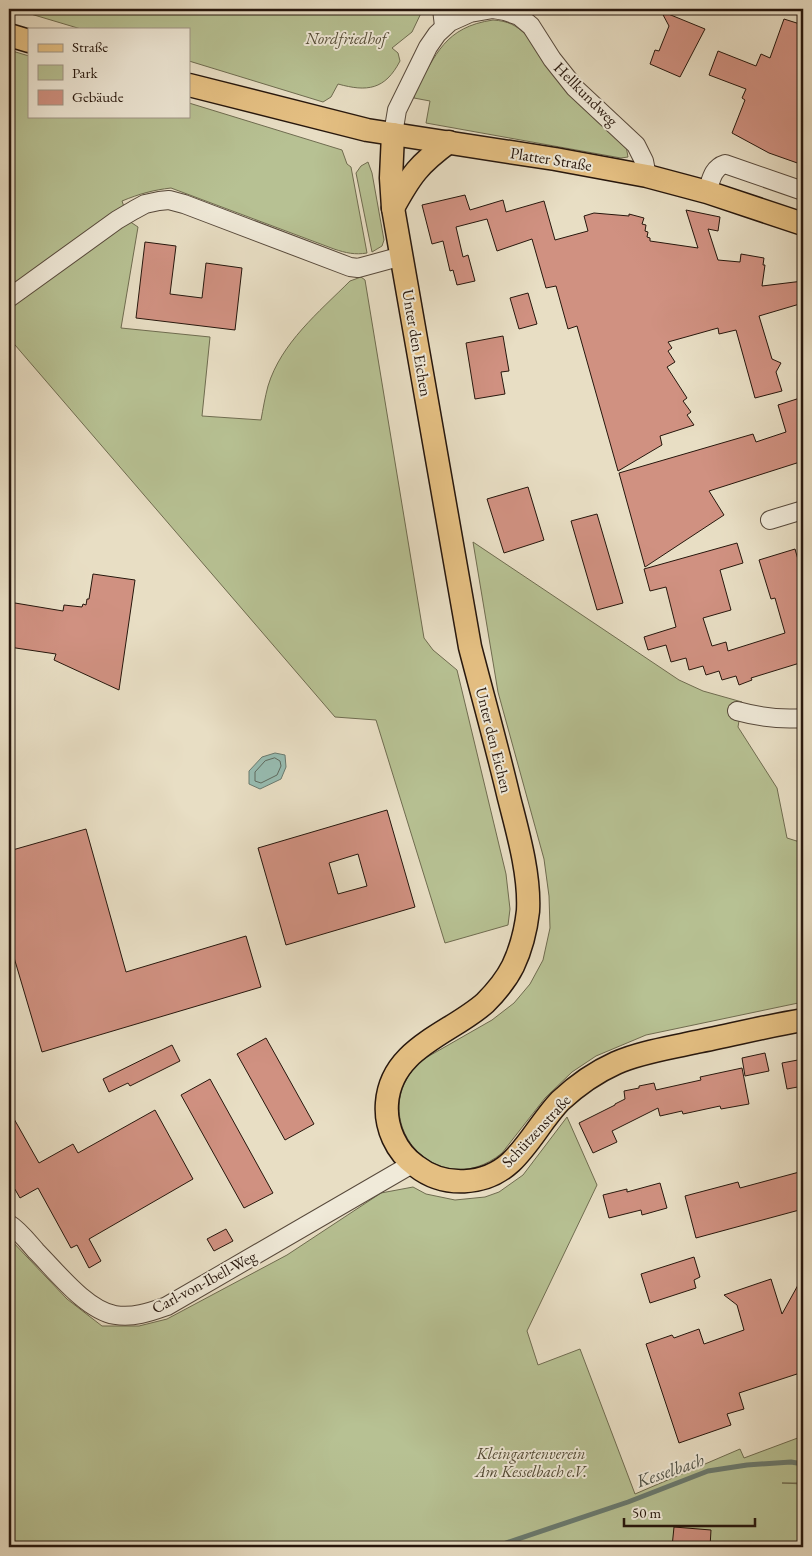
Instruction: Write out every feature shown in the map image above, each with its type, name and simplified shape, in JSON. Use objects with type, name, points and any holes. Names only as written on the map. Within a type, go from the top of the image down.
[{"type":"main road","points":[[9,35],[28,41]]},
{"type":"main road","name":"Platter Straße","points":[[190,85],[355,127],[647,176],[706,192],[803,224]]},
{"type":"main road","name":"Unter den Eichen","points":[[393,134],[391,178],[393,208],[470,647],[523,857],[528,909],[520,947],[513,965],[501,985],[484,1004],[414,1051],[398,1068],[393,1078],[387,1101],[388,1125],[397,1146],[412,1164]]},
{"type":"main road","points":[[393,208],[416,170],[448,142]]},
{"type":"main road","name":"Schützenstraße","points":[[412,1164],[433,1177],[456,1182],[480,1179],[491,1175],[511,1162],[562,1100],[618,1062],[650,1052],[803,1020]]},
{"type":"street","points":[[442,9],[444,26]]},
{"type":"street","name":"Hellkundweg","points":[[393,134],[397,110],[408,86],[430,43],[444,26],[478,10],[492,9],[514,12],[531,26],[552,59],[576,88],[636,145],[644,161],[647,176]]},
{"type":"street","points":[[706,192],[713,173],[718,167],[725,164],[803,191]]},
{"type":"street","points":[[9,298],[117,220],[145,204],[159,201],[169,200],[184,204],[350,267],[358,268],[402,256]]},
{"type":"street","points":[[770,520],[803,510]]},
{"type":"street","points":[[737,711],[756,716],[803,718]]},
{"type":"street","name":"Carl-von-Ibell-Weg","points":[[9,1224],[62,1278],[93,1305],[115,1315],[145,1314],[167,1306],[412,1164]]},
{"type":"green space","name":"Nordfriedhof","points":[[14,9],[423,9],[412,32],[392,48],[398,53],[400,61],[388,78],[381,83],[366,88],[338,84],[331,97],[323,102],[190,61],[190,28],[78,28]]},
{"type":"green space","points":[[493,20],[511,24],[526,35],[626,146],[628,157],[621,158],[426,123],[430,101],[414,98],[415,92],[436,54],[444,44],[464,29]]},
{"type":"green space","points":[[9,50],[28,56],[28,118],[190,118],[190,103],[342,150],[347,164],[351,167],[367,253],[343,252],[171,188],[134,196],[122,201],[129,221],[138,227],[121,328],[210,337],[202,416],[261,420],[268,386],[274,370],[291,342],[350,281],[361,277],[365,280],[424,638],[433,650],[457,670],[506,874],[510,909],[508,925],[445,943],[376,720],[335,717],[9,338]]},
{"type":"green space","points":[[368,162],[372,173],[384,240],[382,246],[372,252],[356,173],[361,166]]},
{"type":"green space","points":[[473,542],[679,680],[703,691],[742,702],[738,727],[777,788],[787,838],[803,843],[803,1002],[646,1035],[596,1056],[572,1072],[545,1098],[502,1153],[477,1167],[453,1169],[431,1162],[414,1148],[403,1128],[399,1106],[405,1082],[422,1060],[492,1020],[514,1003],[530,984],[543,960],[550,928],[549,896],[544,859],[498,692]]},
{"type":"green space","name":"Kleingartenverein Am Kesselbach e.V.","points":[[567,1117],[597,1185],[527,1331],[538,1365],[580,1349],[635,1494],[740,1449],[744,1458],[803,1436],[803,1483],[782,1483],[803,1484],[803,1547],[9,1547],[9,1238],[67,1299],[102,1326],[139,1326],[167,1319],[287,1255],[381,1193],[413,1187],[426,1194],[455,1200],[485,1197],[499,1192],[523,1175]]},
{"type":"water","points":[[275,753],[285,755],[286,767],[281,779],[260,789],[249,784],[249,771],[262,757]]},
{"type":"building","points":[[661,11],[705,29],[680,77],[650,64],[655,50],[659,51],[669,26]]},
{"type":"building","points":[[784,19],[803,25],[803,165],[769,153],[732,133],[745,100],[742,98],[746,89],[709,75],[718,51],[756,66],[761,54],[770,58]]},
{"type":"building","points":[[465,195],[470,210],[503,200],[506,212],[544,201],[555,240],[588,231],[584,216],[594,213],[629,216],[629,214],[644,218],[642,224],[646,225],[645,231],[648,232],[647,237],[650,238],[650,241],[698,248],[686,210],[720,217],[718,231],[708,229],[718,260],[740,262],[741,254],[764,258],[762,286],[803,281],[803,303],[759,316],[772,359],[781,363],[776,372],[782,391],[755,398],[736,330],[719,334],[718,328],[668,342],[672,348],[668,351],[675,362],[667,367],[687,398],[683,401],[691,412],[687,415],[694,425],[660,436],[662,445],[618,471],[577,326],[568,329],[556,286],[546,288],[532,239],[497,251],[487,219],[456,227],[463,257],[468,255],[475,281],[457,285],[453,270],[450,271],[443,241],[432,244],[422,205]]},
{"type":"building","points":[[145,242],[176,246],[170,294],[202,298],[206,263],[242,268],[235,330],[136,318]]},
{"type":"building","points":[[528,293],[537,324],[519,329],[510,298]]},
{"type":"building","points":[[503,336],[509,371],[501,372],[505,394],[475,399],[466,343]]},
{"type":"building","points":[[803,397],[803,461],[709,491],[724,515],[645,567],[619,473],[753,434],[756,442],[786,432],[778,405]]},
{"type":"building","points":[[528,487],[544,540],[504,553],[487,499]]},
{"type":"building","points":[[597,514],[623,603],[597,610],[571,521]]},
{"type":"building","points":[[737,543],[743,563],[720,570],[731,610],[703,618],[712,646],[726,642],[728,651],[785,633],[775,598],[771,599],[759,560],[795,549],[803,577],[803,662],[751,678],[752,680],[739,685],[736,676],[722,680],[719,671],[706,675],[703,666],[689,670],[686,658],[671,662],[666,645],[648,650],[644,637],[676,627],[666,587],[650,591],[644,569]]},
{"type":"building","points":[[93,574],[135,580],[119,690],[54,660],[56,654],[9,647],[9,602],[63,611],[64,605],[82,607],[83,604],[86,605],[87,599],[89,599]]},
{"type":"building","points":[[387,810],[415,907],[286,945],[258,848]],"holes":[[[358,854],[367,886],[338,894],[329,863]]]},
{"type":"building","points":[[86,829],[126,972],[246,936],[261,987],[42,1052],[9,944],[9,851]]},
{"type":"building","points":[[266,1038],[314,1124],[285,1140],[237,1054]]},
{"type":"building","points":[[172,1045],[180,1061],[130,1086],[128,1083],[109,1092],[103,1079]]},
{"type":"building","points":[[765,1053],[769,1071],[745,1076],[742,1058]]},
{"type":"building","points":[[803,1059],[803,1086],[787,1089],[782,1063]]},
{"type":"building","points":[[742,1068],[749,1104],[721,1109],[720,1106],[683,1114],[682,1111],[660,1116],[658,1108],[612,1131],[617,1142],[593,1153],[579,1123],[625,1099],[624,1091],[654,1083],[656,1090],[701,1080],[700,1077]]},
{"type":"building","points":[[210,1079],[273,1193],[244,1208],[181,1095]]},
{"type":"building","points":[[9,1110],[39,1163],[73,1144],[78,1153],[155,1110],[193,1179],[89,1239],[101,1261],[89,1268],[77,1245],[71,1248],[38,1188],[20,1198],[9,1179]]},
{"type":"building","points":[[803,1171],[803,1209],[696,1238],[685,1196],[738,1182],[740,1188]]},
{"type":"building","points":[[660,1183],[667,1208],[642,1215],[641,1210],[609,1218],[603,1195],[627,1189],[627,1192]]},
{"type":"building","points":[[226,1229],[233,1241],[214,1251],[207,1239]]},
{"type":"building","points":[[694,1257],[700,1277],[694,1280],[696,1288],[650,1303],[641,1274]]},
{"type":"building","points":[[803,1276],[803,1372],[739,1393],[744,1409],[727,1414],[731,1425],[679,1443],[646,1344],[672,1335],[674,1338],[699,1329],[704,1344],[744,1330],[737,1305],[724,1295],[771,1279],[782,1314]]},
{"type":"building","points":[[674,1527],[711,1530],[710,1547],[672,1547]]},
{"type":"waterway","name":"Kesselbach","points":[[494,1547],[628,1502],[708,1471],[747,1465],[791,1462],[803,1464]]}]
